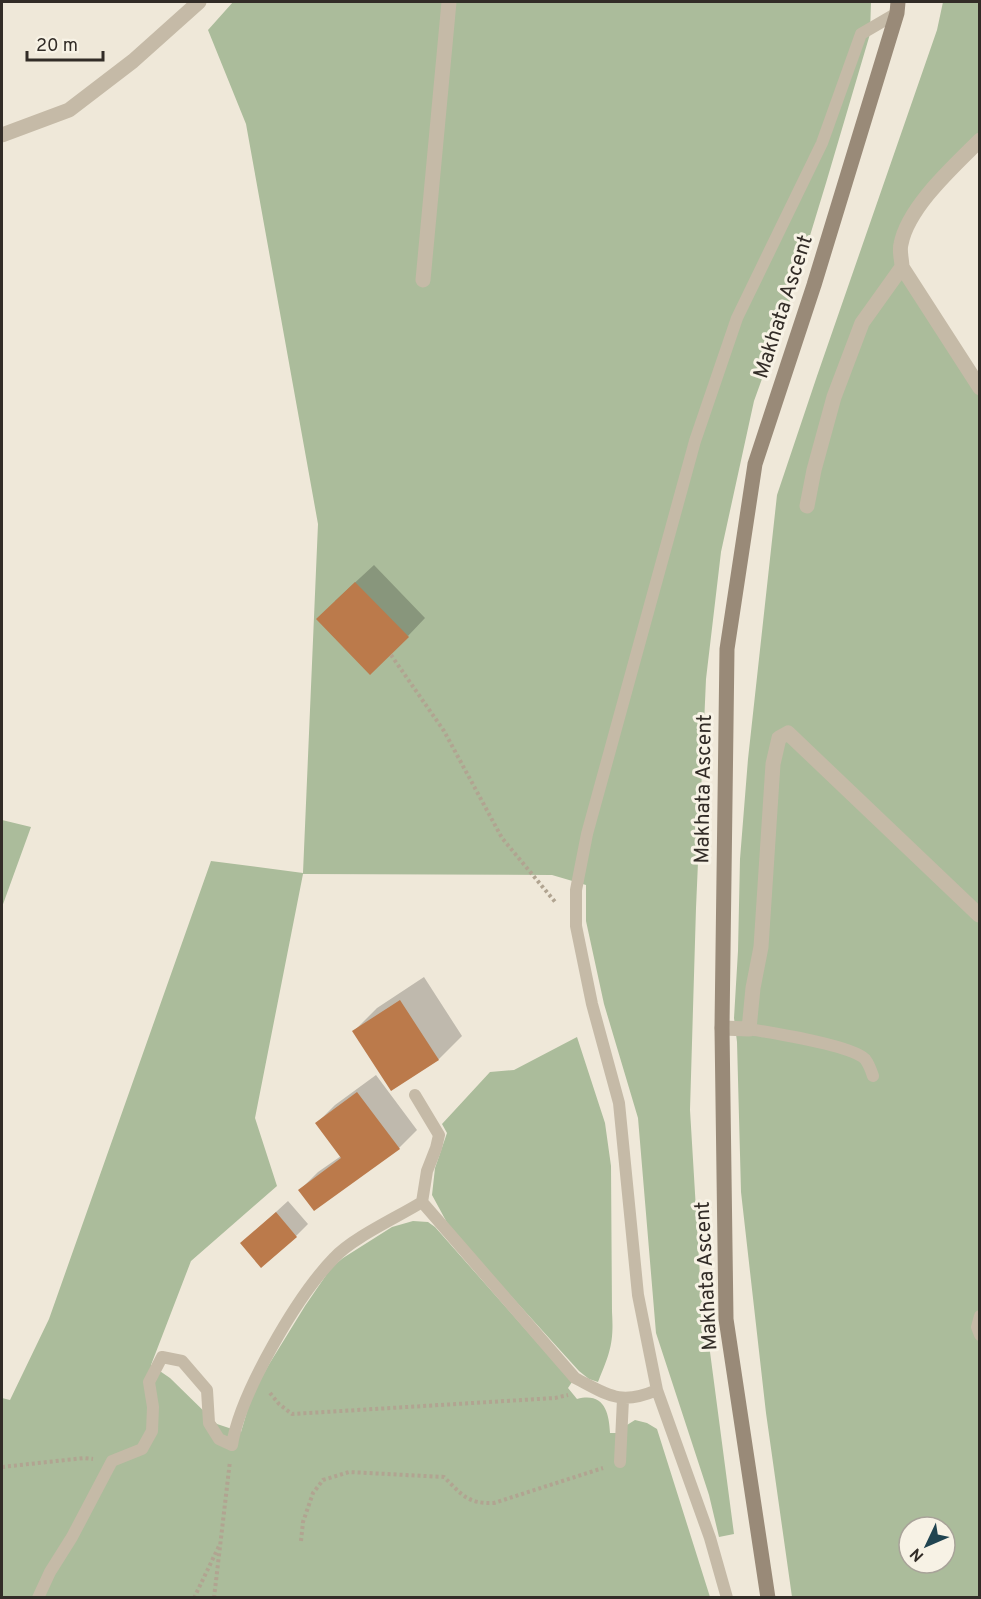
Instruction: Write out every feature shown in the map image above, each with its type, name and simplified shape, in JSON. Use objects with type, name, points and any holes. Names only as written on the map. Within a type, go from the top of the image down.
[{"type":"main road","name":"Makhata Ascent","points":[[768,1598],[726,1319],[722,1028],[727,649],[755,464],[814,285],[897,7]]},
{"type":"street","points":[[2,135],[69,110],[133,61],[199,2]]},
{"type":"street","points":[[423,280],[449,2]]},
{"type":"street","points":[[980,140],[933,187],[908,225],[900,245],[902,267],[980,388]]},
{"type":"street","points":[[807,506],[814,470],[834,397],[862,323],[902,267]]},
{"type":"street","points":[[722,1028],[750,1029],[753,988],[761,947],[773,764],[779,738],[788,733],[979,915]]},
{"type":"lane","points":[[727,1598],[710,1538],[657,1390],[638,1295],[619,1103],[592,1004],[576,926],[576,890],[587,834],[694,441],[738,318],[822,143],[861,34],[897,7]]},
{"type":"lane","points":[[750,1029],[799,1037],[855,1053],[864,1058],[873,1076]]},
{"type":"lane","points":[[415,1095],[438,1135],[436,1148],[427,1171],[423,1203],[575,1378],[604,1393],[623,1399],[640,1397],[657,1390]]},
{"type":"lane","points":[[38,1598],[111,1461],[142,1449],[152,1431],[153,1407],[149,1382],[162,1357],[182,1361],[207,1390],[210,1423],[219,1439],[232,1445],[235,1428],[257,1377],[303,1298],[333,1258],[423,1203]]},
{"type":"lane","points":[[980,1316],[977,1327],[980,1335]]},
{"type":"lane","points":[[620,1462],[623,1399]]},
{"type":"path","points":[[391,655],[444,731],[502,838],[576,926]]},
{"type":"path","points":[[257,1377],[279,1404],[292,1414],[555,1398],[572,1393],[586,1384]]},
{"type":"path","points":[[214,1598],[232,1445]]},
{"type":"path","points":[[2,1467],[84,1458],[111,1461]]},
{"type":"path","points":[[301,1541],[303,1522],[313,1493],[322,1480],[349,1472],[444,1477],[476,1504],[494,1503],[620,1462]]},
{"type":"path","points":[[194,1598],[222,1541]]},
{"type":"green space","points":[[233,2],[871,2],[870,34],[791,298],[754,401],[721,552],[706,679],[690,1110],[700,1276],[734,1534],[719,1537],[709,1495],[656,1333],[638,1118],[604,1004],[586,921],[586,885],[552,875],[303,874],[255,1118],[277,1186],[191,1261],[151,1365],[170,1378],[217,1424],[241,1432],[251,1398],[268,1366],[331,1268],[392,1227],[413,1221],[428,1222],[435,1227],[572,1382],[568,1388],[577,1399],[593,1398],[603,1405],[610,1433],[625,1433],[627,1425],[635,1420],[657,1429],[710,1597],[2,1597],[2,1398],[10,1400],[49,1319],[211,861],[303,873],[318,524],[246,124],[208,30]]},
{"type":"green space","points":[[943,2],[979,2],[979,140],[908,225],[902,267],[979,388],[979,1597],[792,1597],[766,1413],[741,1192],[737,1042],[734,1018],[740,859],[748,759],[777,495],[937,30]]},
{"type":"green space","points":[[2,820],[31,827],[2,907]]},
{"type":"green space","points":[[577,1037],[605,1123],[611,1166],[612,1340],[598,1382],[589,1379],[579,1371],[451,1230],[432,1195],[435,1168],[447,1133],[442,1124],[490,1072],[514,1070]]},
{"type":"building","points":[[355,582],[409,637],[370,675],[316,619]]},
{"type":"building","points":[[400,1000],[439,1060],[391,1091],[352,1031]]},
{"type":"building","points":[[357,1092],[400,1149],[314,1211],[298,1190],[341,1158],[315,1123]]},
{"type":"building","points":[[276,1212],[297,1237],[261,1268],[240,1243]]}]
